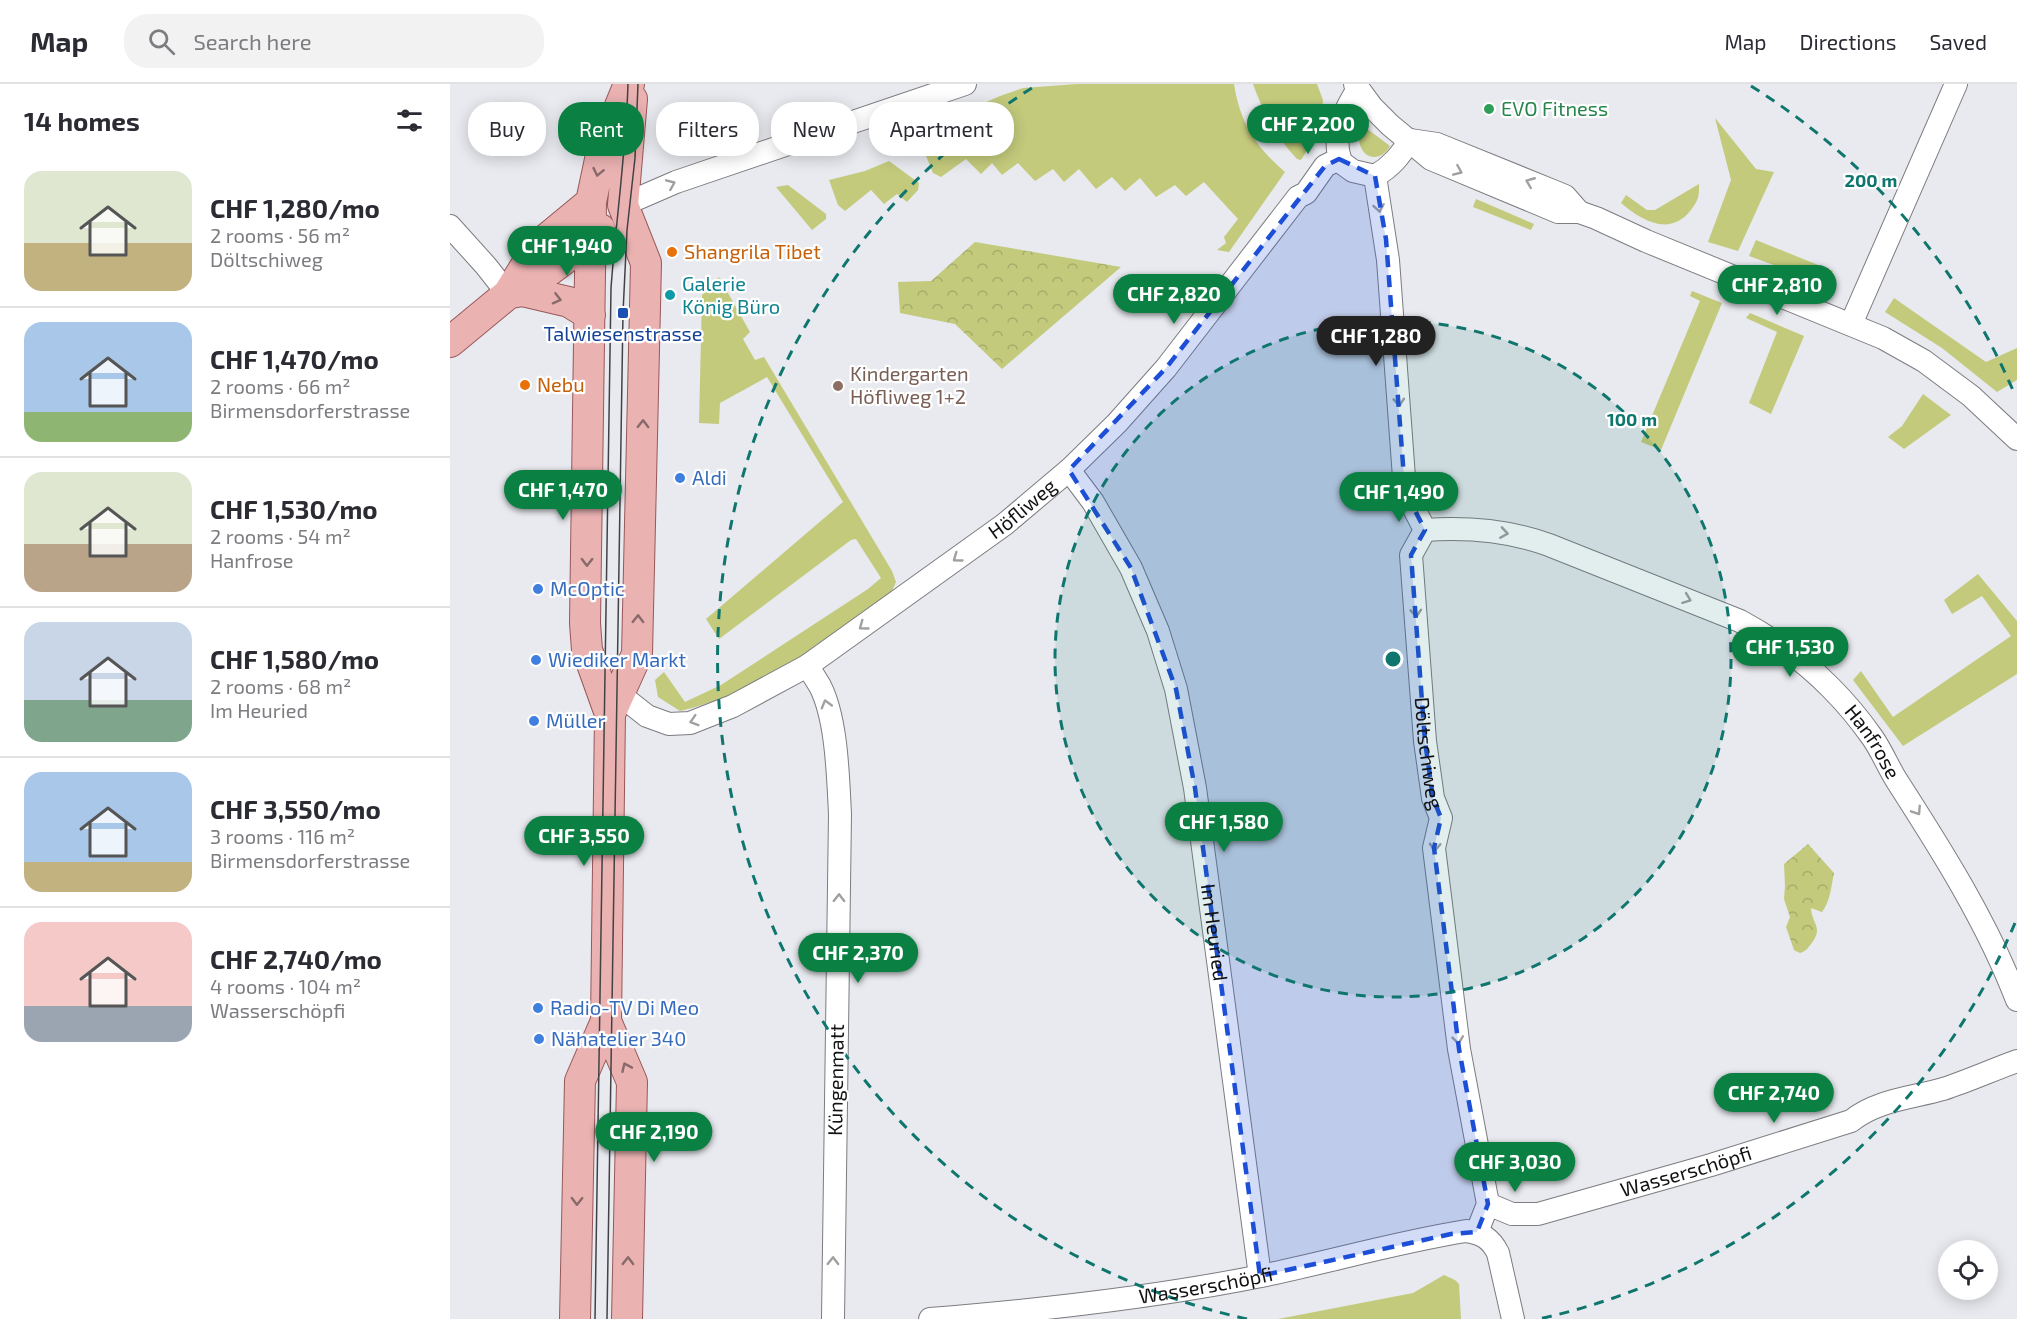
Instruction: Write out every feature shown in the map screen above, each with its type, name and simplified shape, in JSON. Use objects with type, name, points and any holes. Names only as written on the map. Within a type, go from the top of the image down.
[{"type":"main road","points":[[615,704],[587,650],[585,623],[591,202],[602,150],[631,84]]},
{"type":"main road","points":[[575,1319],[580,1081],[606,1021],[615,704],[637,654],[646,264],[623,205],[631,84]]},
{"type":"main road","points":[[515,292],[539,245],[591,202]]},
{"type":"main road","points":[[450,342],[515,292],[591,239],[623,205]]},
{"type":"main road","points":[[515,292],[569,302],[590,315]]},
{"type":"main road","points":[[606,1021],[632,1082],[627,1319]]},
{"type":"street","points":[[623,205],[676,182],[965,84]]},
{"type":"street","points":[[1851,324],[1956,84]]},
{"type":"street","points":[[1410,140],[1387,169],[1375,176],[1353,171],[1342,164],[1337,142],[1341,121],[1356,86],[1390,125],[1410,140],[1431,159],[1558,212],[1579,212],[1851,324],[1903,348],[1971,396],[2017,439]]},
{"type":"street","name":"Höfliweg","points":[[615,704],[669,724],[690,723],[733,706],[807,666],[1005,524],[1069,470],[1118,423],[1166,368],[1298,197],[1306,193],[1325,166],[1340,159]]},
{"type":"street","points":[[1375,176],[1388,260],[1405,491],[1425,530]]},
{"type":"street","points":[[450,226],[486,266],[515,292]]},
{"type":"street","name":"Im Heuried","points":[[1069,470],[1093,502],[1131,568],[1158,630],[1176,689],[1195,788],[1260,1276]]},
{"type":"street","name":"Hanfrose","points":[[1425,530],[1483,530],[1527,537],[1740,621],[1762,633],[1806,665],[1849,706],[1873,738],[1892,773],[1935,838],[1969,899],[2007,974],[2017,1000]]},
{"type":"street","name":"Döltschiweg","points":[[1425,530],[1411,555],[1425,741],[1433,798],[1441,818],[1434,848],[1459,1049],[1486,1198]]},
{"type":"street","name":"Küngenmatt","points":[[807,666],[821,688],[830,717],[840,814],[833,1319]]},
{"type":"street","name":"Wasserschöpfi","points":[[1486,1198],[1512,1214],[1538,1214],[1711,1165],[1851,1121],[1863,1112],[1912,1095],[1942,1089],[2017,1061]]},
{"type":"street","points":[[1486,1198],[1477,1232],[1489,1240],[1498,1253],[1513,1319]]},
{"type":"street","name":"Wasserschöpfi","points":[[930,1319],[1101,1302],[1260,1276],[1451,1233],[1477,1232]]},
{"type":"highlighted area","points":[[1339,159],[1375,176],[1386,239],[1405,491],[1425,530],[1411,555],[1425,741],[1433,798],[1441,818],[1434,848],[1459,1049],[1488,1204],[1477,1232],[1451,1234],[1260,1276],[1195,788],[1176,689],[1131,568],[1069,470],[1166,368],[1325,166]]},
{"type":"green space","points":[[1077,84],[1234,84],[1240,111],[1251,133],[1266,153],[1285,172],[1229,252],[1217,250],[1226,243],[1224,237],[1238,219],[1204,182],[1186,196],[1175,185],[1156,197],[1140,178],[1125,191],[1112,177],[1096,189],[1079,169],[1064,182],[1053,169],[1035,181],[1018,163],[1002,175],[992,163],[981,174],[966,159],[941,177],[933,173],[926,156],[1014,156],[1014,102],[986,102],[1023,88]]},
{"type":"green space","points":[[1253,84],[1317,84],[1323,100],[1321,128],[1301,160],[1289,151],[1276,133]]},
{"type":"green space","points":[[1715,118],[1756,169],[1774,172],[1738,251],[1708,242],[1731,180]]},
{"type":"green space","points":[[1366,128],[1390,146],[1381,156],[1370,156],[1362,150],[1359,136]]},
{"type":"green space","points":[[889,161],[919,183],[918,190],[907,202],[897,194],[884,204],[871,190],[845,211],[838,205],[829,180],[865,171]]},
{"type":"green space","points":[[1699,184],[1698,198],[1694,206],[1683,218],[1674,223],[1656,223],[1647,220],[1621,203],[1626,195],[1647,210],[1655,210]]},
{"type":"green space","points":[[788,185],[826,214],[826,219],[812,230],[776,187]]},
{"type":"green space","points":[[1476,199],[1534,224],[1531,230],[1473,207]]},
{"type":"green space","points":[[1756,240],[1833,271],[1826,284],[1749,256]]},
{"type":"green space","points":[[975,242],[1121,267],[1002,369],[955,324],[900,313],[898,282],[931,281]]},
{"type":"green space","points":[[719,277],[750,332],[743,339],[755,360],[764,357],[892,571],[896,582],[891,593],[791,663],[738,692],[680,711],[658,697],[655,680],[664,672],[685,702],[721,685],[868,589],[881,578],[856,539],[851,540],[719,639],[706,619],[843,502],[767,377],[720,403],[719,424],[699,423],[702,295]]},
{"type":"green space","points":[[1692,291],[1722,303],[1661,450],[1641,442],[1700,301],[1690,296]]},
{"type":"green space","points":[[1894,298],[1986,362],[2017,348],[2017,380],[1997,392],[1942,348],[1885,312]]},
{"type":"green space","points":[[1750,313],[1804,336],[1771,414],[1749,403],[1777,332],[1746,318]]},
{"type":"green space","points":[[1923,394],[1951,415],[1904,449],[1888,437],[1902,426]]},
{"type":"green space","points":[[1978,574],[2017,621],[2017,674],[1903,746],[1853,680],[1861,671],[1893,717],[2011,636],[1982,596],[1952,614],[1944,600]]},
{"type":"green space","points":[[1808,844],[1834,873],[1829,898],[1822,912],[1811,908],[1817,934],[1806,950],[1800,953],[1794,950],[1786,927],[1790,917],[1784,899],[1784,864]]},
{"type":"green space","points":[[1444,1275],[1459,1284],[1461,1319],[1278,1319],[1413,1293]]},
{"type":"tram line","points":[[595,1319],[611,288],[628,84]]},
{"type":"tram line","points":[[607,1319],[623,313],[627,230],[635,158],[638,84]]},
{"type":"place","name":"EVO Fitness","points":[[1489,109]]},
{"type":"place","name":"Shangrila Tibet","points":[[672,252]]},
{"type":"place","name":"Galerie König Büro","points":[[670,295]]},
{"type":"place","name":"Talwiesenstrasse","points":[[623,313]]},
{"type":"place","name":"Nebu","points":[[525,385]]},
{"type":"place","name":"Kindergarten Höfliweg 1+2","points":[[838,386]]},
{"type":"place","name":"Aldi","points":[[680,478]]},
{"type":"place","name":"McOptic","points":[[538,589]]},
{"type":"place","name":"Wiediker Markt","points":[[536,660]]},
{"type":"place","name":"Müller","points":[[534,721]]},
{"type":"place","name":"Radio-TV Di Meo","points":[[538,1008]]},
{"type":"place","name":"Nähatelier 340","points":[[539,1039]]}]
